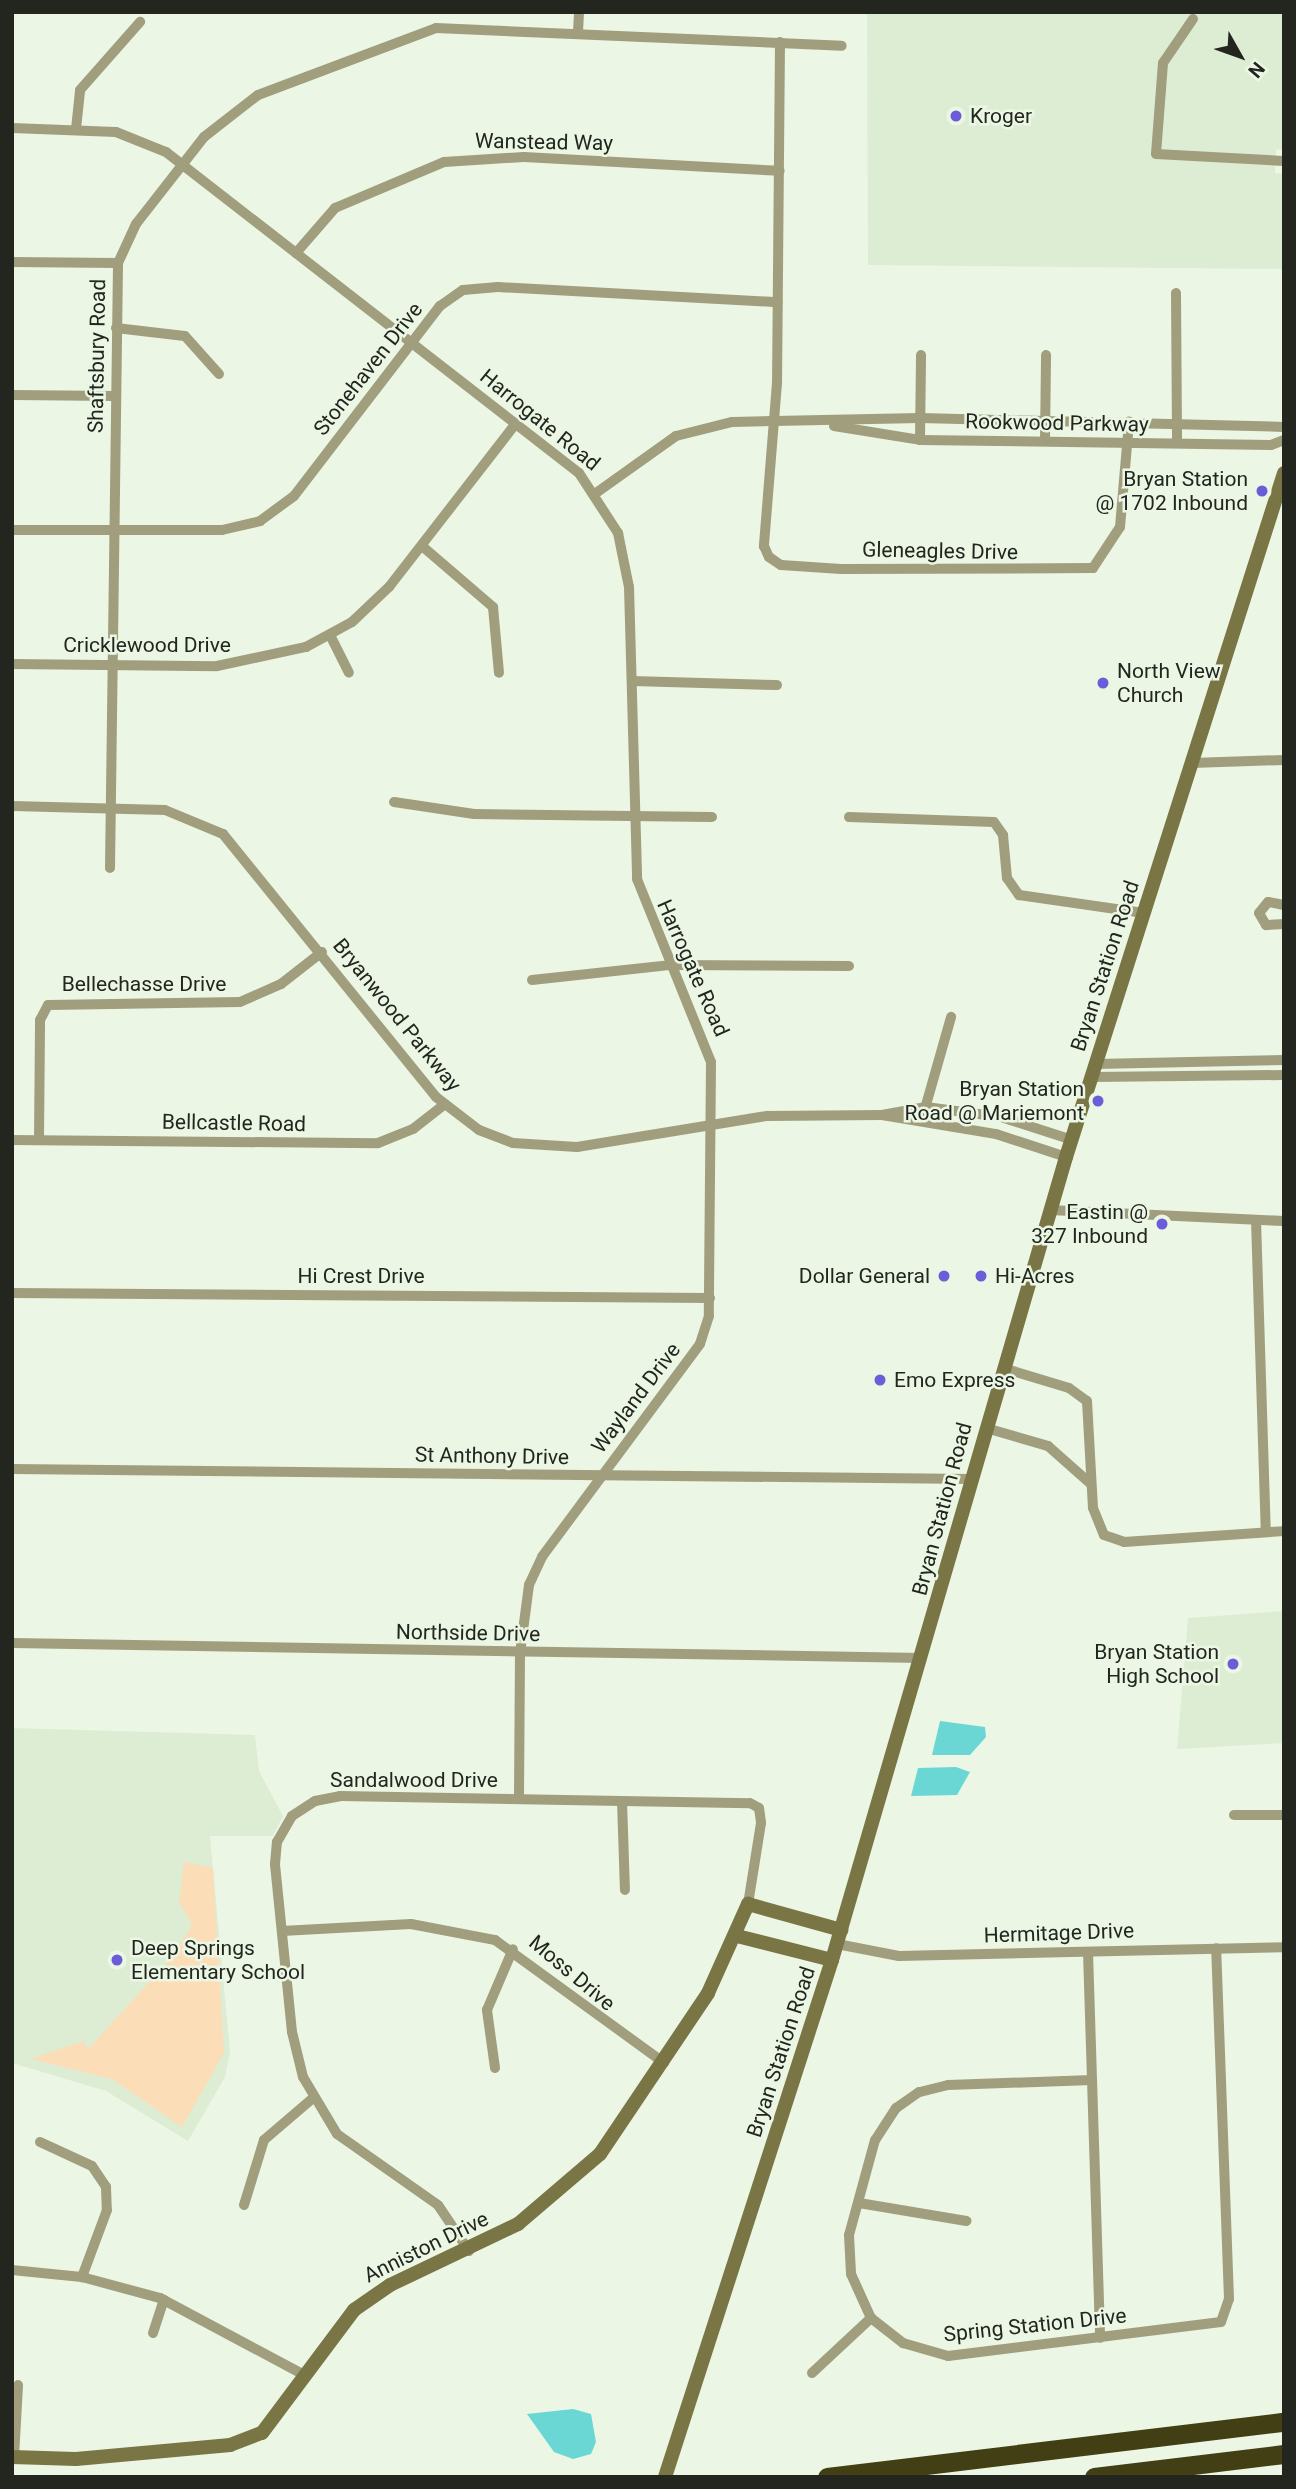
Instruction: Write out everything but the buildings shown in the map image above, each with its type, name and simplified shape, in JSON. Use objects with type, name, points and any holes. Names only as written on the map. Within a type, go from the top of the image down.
[{"type":"highway","points":[[827,2477],[1284,2422]]},
{"type":"highway","points":[[1094,2477],[1284,2454]]},
{"type":"main road","name":"Bryan Station Road","points":[[665,2477],[832,1960],[1066,1157],[1284,473]]},
{"type":"main road","points":[[748,1904],[839,1937]]},
{"type":"main road","name":"Anniston Drive","points":[[13,2457],[76,2459],[248,2440],[273,2423],[304,2375],[354,2310],[410,2274],[469,2251],[518,2224],[585,2169],[664,2063],[737,1936],[748,1904]]},
{"type":"main road","points":[[737,1936],[832,1960]]},
{"type":"street","points":[[578,32],[579,12]]},
{"type":"street","points":[[1194,14],[1163,63],[1156,154],[1284,161]]},
{"type":"street","points":[[76,129],[80,90],[140,22]]},
{"type":"street","name":"Shaftsbury Road","points":[[110,868],[112,532],[118,263],[132,231],[180,163],[221,121],[258,95],[407,36],[455,26],[842,46]]},
{"type":"street","points":[[773,422],[778,302],[780,42]]},
{"type":"street","name":"Harrogate Road","points":[[12,128],[76,129],[131,136],[180,163],[516,423],[596,493],[627,568],[632,681],[632,816],[641,900],[709,1049],[713,1124]]},
{"type":"street","name":"Wanstead Way","points":[[296,253],[345,202],[444,162],[524,158],[779,172]]},
{"type":"street","points":[[12,262],[118,263]]},
{"type":"street","name":"Stonehaven Drive","points":[[12,530],[222,530],[274,513],[450,297],[478,287],[778,302]]},
{"type":"street","points":[[1176,293],[1177,443]]},
{"type":"street","points":[[116,328],[185,335],[219,374]]},
{"type":"street","points":[[920,440],[921,355]]},
{"type":"street","points":[[1045,442],[1046,355]]},
{"type":"street","points":[[12,395],[114,396]]},
{"type":"street","name":"Rookwood Parkway","points":[[831,425],[920,418],[1129,421],[1284,427]]},
{"type":"street","name":"Gleneagles Drive","points":[[773,422],[765,551],[781,565],[841,569],[1093,568],[1120,527],[1129,421]]},
{"type":"street","name":"Rookwood Parkway","points":[[596,493],[676,436],[710,424],[773,422],[831,425],[920,440],[1271,446],[1284,440]]},
{"type":"street","name":"Cricklewood Drive","points":[[12,664],[244,663],[330,635],[370,607],[422,546],[516,423]]},
{"type":"street","points":[[422,546],[493,607],[499,673]]},
{"type":"street","points":[[330,635],[349,673]]},
{"type":"street","points":[[632,681],[777,685]]},
{"type":"street","points":[[1192,763],[1284,760]]},
{"type":"street","points":[[394,802],[452,813],[712,817]]},
{"type":"street","name":"Bryanwood Parkway","points":[[12,806],[111,806],[165,810],[223,834],[322,952],[444,1105],[479,1130],[533,1147],[577,1147],[767,1116],[882,1115],[926,1107],[1001,1117],[1072,1140]]},
{"type":"street","points":[[849,817],[994,822],[1003,835],[1007,878],[1019,895],[1144,913]]},
{"type":"street","points":[[1284,905],[1268,902],[1259,913],[1266,925],[1284,924]]},
{"type":"street","name":"Bellechasse Drive","points":[[39,1140],[40,1020],[48,1005],[240,1002],[281,984],[322,952]]},
{"type":"street","points":[[532,980],[669,965],[849,966]]},
{"type":"street","points":[[921,1124],[951,1017]]},
{"type":"street","points":[[1094,1070],[1284,1060]]},
{"type":"street","points":[[1094,1070],[1284,1074]]},
{"type":"street","name":"Bellcastle Road","points":[[12,1140],[377,1143],[413,1129],[444,1105]]},
{"type":"street","name":"Bryanwood Parkway","points":[[882,1115],[921,1124],[984,1132],[1066,1157]]},
{"type":"street","name":"Wayland Drive","points":[[519,1798],[520,1653],[535,1571],[700,1343],[710,1298],[713,1124]]},
{"type":"street","points":[[1050,1210],[1284,1221]]},
{"type":"street","points":[[1256,1220],[1266,1532]]},
{"type":"street","name":"Hi Crest Drive","points":[[12,1293],[710,1298]]},
{"type":"street","points":[[1003,1367],[1084,1398],[1091,1412],[1091,1484],[1098,1529],[1117,1541],[1284,1531]]},
{"type":"street","points":[[986,1428],[1059,1451],[1091,1484]]},
{"type":"street","name":"St Anthony Drive","points":[[12,1469],[972,1479]]},
{"type":"street","name":"Northside Drive","points":[[12,1643],[922,1658]]},
{"type":"street","name":"Sandalwood Drive","points":[[469,2251],[438,2205],[337,2134],[313,2098],[295,2049],[275,1852],[283,1829],[303,1807],[341,1797],[519,1798],[759,1808]]},
{"type":"street","points":[[622,1801],[625,1890]]},
{"type":"street","name":"Anniston Drive","points":[[748,1904],[759,1808]]},
{"type":"street","points":[[1234,1815],[1284,1815]]},
{"type":"street","name":"Moss Drive","points":[[282,1931],[411,1924],[513,1948],[596,2019],[664,2063]]},
{"type":"street","name":"Hermitage Drive","points":[[839,1937],[899,1956],[1284,1947]]},
{"type":"street","points":[[495,2068],[487,2010],[513,1948]]},
{"type":"street","name":"Spring Station Drive","points":[[1092,2080],[948,2085],[911,2096],[884,2122],[859,2203],[849,2264],[871,2318],[903,2343],[948,2356],[1209,2326],[1222,2322],[1229,2307],[1216,1948]]},
{"type":"street","points":[[1088,1951],[1100,2338]]},
{"type":"street","points":[[244,2205],[264,2140],[313,2098]]},
{"type":"street","points":[[40,2142],[92,2166],[106,2187],[107,2210],[82,2277]]},
{"type":"street","points":[[859,2203],[967,2221]]},
{"type":"street","points":[[12,2270],[82,2277],[164,2300],[304,2375]]},
{"type":"street","points":[[153,2333],[164,2300]]},
{"type":"street","points":[[812,2374],[871,2318]]},
{"type":"street","points":[[13,2457],[18,2385]]},
{"type":"shaded area","points":[[867,12],[1284,12],[1284,149],[1276,150],[1275,173],[1284,174],[1284,269],[868,265]]},
{"type":"shaded area","name":"Bryan Station High School","points":[[1284,1611],[1284,1743],[1177,1749],[1188,1618]]},
{"type":"shaded area","name":"Deep Springs Elementary School","points":[[12,1728],[255,1735],[259,1771],[283,1816],[273,1836],[210,1836],[230,2052],[225,2077],[188,2141],[106,2091],[12,2063]]},
{"type":"shaded area","points":[[184,1862],[213,1868],[224,2053],[182,2127],[112,2079],[31,2059],[83,2041],[88,2049],[175,1954],[192,1924],[179,1902]]},
{"type":"water","points":[[940,1721],[985,1727],[986,1737],[970,1755],[932,1755]]},
{"type":"water","points":[[956,1767],[970,1772],[957,1795],[911,1796],[918,1768]]},
{"type":"water","points":[[573,2409],[591,2414],[596,2442],[591,2454],[573,2459],[554,2452],[527,2414]]},
{"type":"place","name":"Kroger","points":[[956,116]]},
{"type":"place","name":"Bryan Station @ 1702 Inbound","points":[[1262,491]]},
{"type":"place","name":"North View Church","points":[[1103,683]]},
{"type":"place","name":"Bryan Station Road @ Mariemont","points":[[1098,1101]]},
{"type":"place","name":"Eastin @ 327 Inbound","points":[[1162,1224]]},
{"type":"place","name":"Dollar General","points":[[944,1276]]},
{"type":"place","name":"Hi-Acres","points":[[981,1276]]},
{"type":"place","name":"Emo Express","points":[[880,1380]]},
{"type":"place","name":"Bryan Station High School","points":[[1233,1664]]},
{"type":"place","name":"Deep Springs Elementary School","points":[[117,1960]]}]
